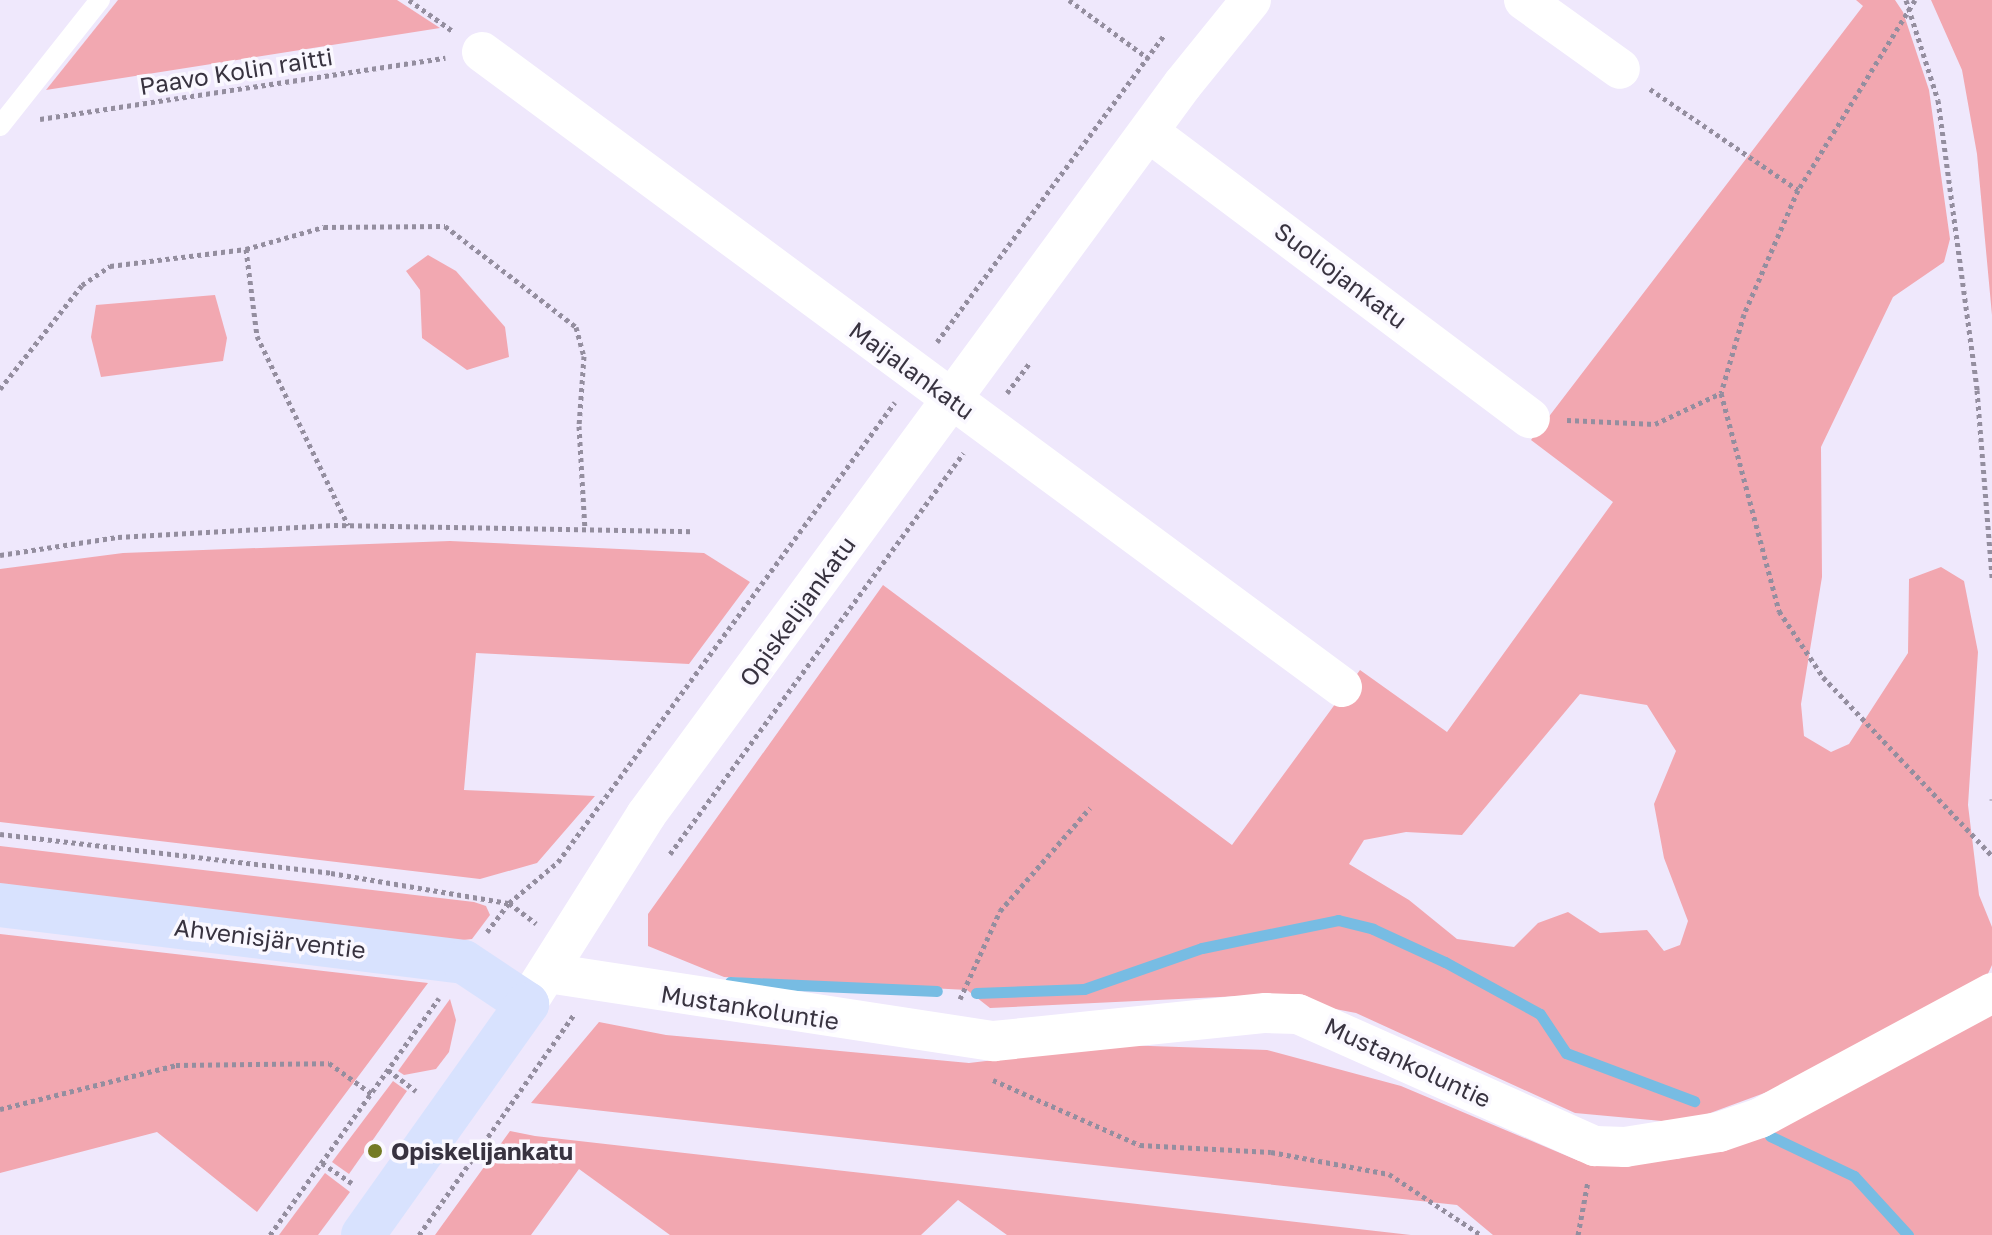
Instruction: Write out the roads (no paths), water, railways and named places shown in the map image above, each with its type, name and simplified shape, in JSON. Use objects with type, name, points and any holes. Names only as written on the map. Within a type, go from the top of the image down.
[{"type":"main road","name":"Ahvenisjärventie","points":[[0,905],[464,962],[537,989]]},
{"type":"main road","name":"Opiskelijankatu","points":[[363,1235],[537,989]]},
{"type":"street","name":"Opiskelijankatu","points":[[537,989],[646,815],[1150,133],[1183,84],[1251,0]]},
{"type":"street","points":[[1524,0],[1620,69]]},
{"type":"street","name":"Maijalankatu","points":[[482,52],[1342,687]]},
{"type":"street","name":"Suoliojankatu","points":[[1150,133],[1530,418]]},
{"type":"street","name":"Mustankoluntie","points":[[537,989],[596,984],[943,1036],[1024,1040],[1266,1013],[1298,1014],[1595,1146],[1625,1147],[1719,1132],[1760,1118],[1992,993]]},
{"type":"lane","points":[[0,126],[100,0]]},
{"type":"waterway","points":[[976,993],[1084,989],[1202,948],[1338,920],[1373,929],[1445,962],[1540,1014],[1566,1053],[1694,1101]]},
{"type":"waterway","points":[[730,982],[937,991]]},
{"type":"waterway","points":[[1770,1136],[1854,1176],[1908,1235]]},
{"type":"place","name":"Opiskelijankatu","points":[[375,1151]]}]
